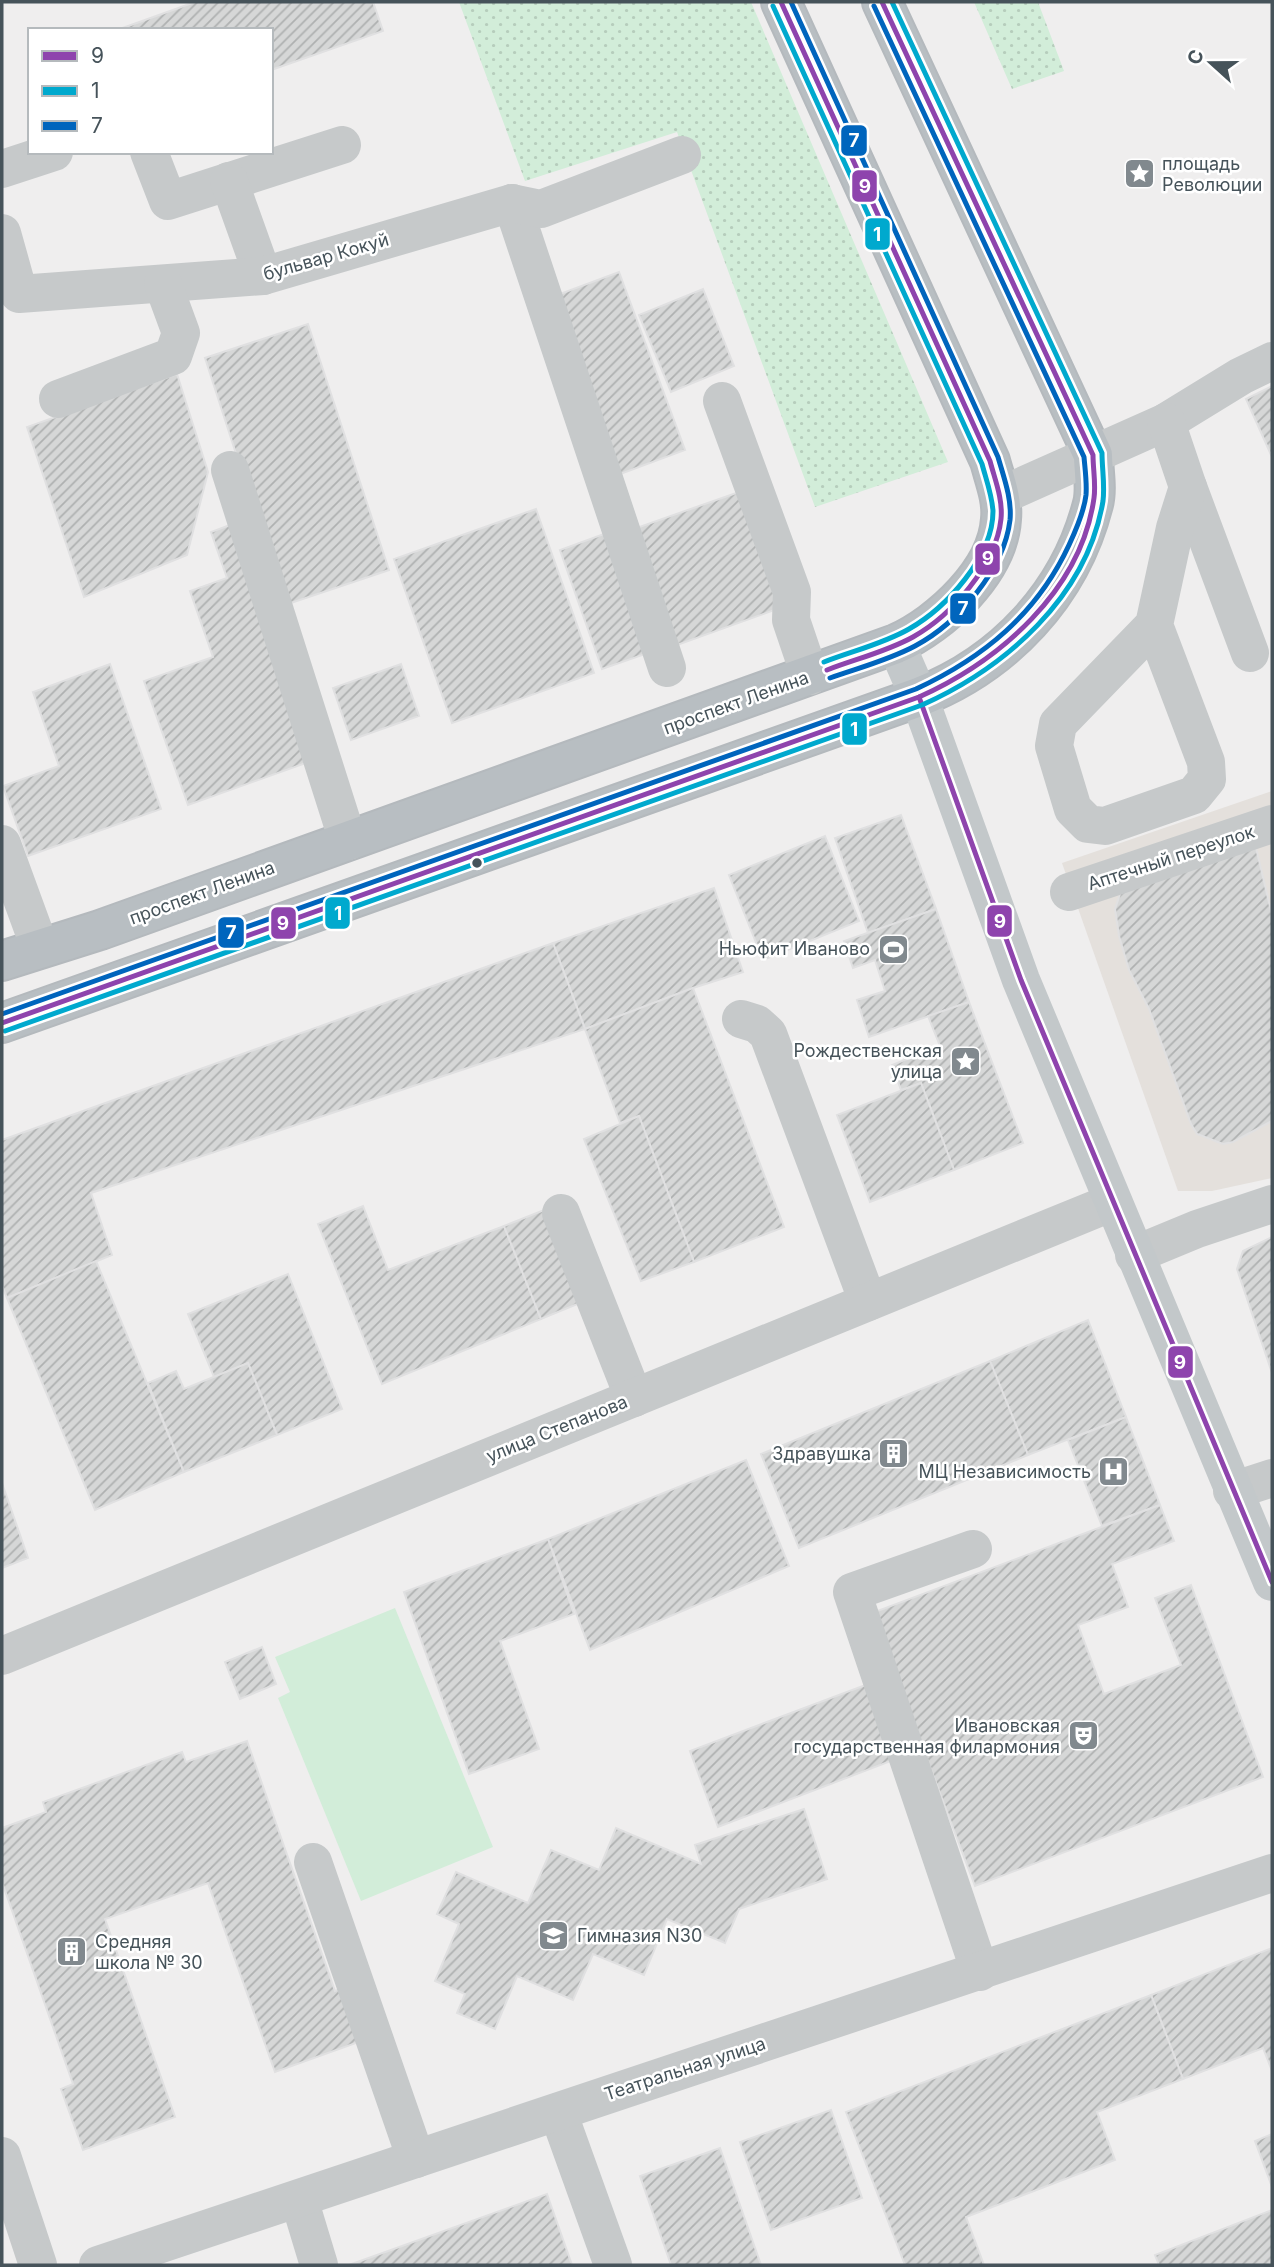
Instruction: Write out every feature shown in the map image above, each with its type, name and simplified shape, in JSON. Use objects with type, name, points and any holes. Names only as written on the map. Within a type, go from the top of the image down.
[{"type":"highway","name":"проспект Ленина","points":[[2,961],[100,930],[896,644],[915,636],[935,620],[987,562],[1001,520],[1000,496],[990,461],[781,2]]},
{"type":"highway","points":[[2,1023],[919,697],[949,685],[1003,649],[1038,614],[1072,562],[1094,501],[1093,455],[882,2]]},
{"type":"main road","points":[[896,644],[919,697],[1021,980],[1272,1582]]},
{"type":"street","points":[[150,154],[168,201],[342,145]]},
{"type":"street","points":[[2,169],[48,154]]},
{"type":"street","name":"бульвар Кокуй","points":[[2,233],[19,294],[263,276],[512,203],[541,209],[682,155]]},
{"type":"street","points":[[229,181],[263,276]]},
{"type":"street","points":[[512,203],[667,668]]},
{"type":"street","points":[[58,398],[173,356],[181,333],[163,284]]},
{"type":"street","points":[[1000,496],[1166,422],[1272,360]]},
{"type":"street","points":[[722,401],[792,592],[791,620],[810,676]]},
{"type":"street","points":[[1166,422],[1250,653]]},
{"type":"street","points":[[230,470],[348,841]]},
{"type":"street","points":[[1154,625],[1206,762],[1207,779],[1194,795],[1105,826],[1088,824],[1073,809],[1054,746],[1058,724],[1154,625],[1175,528],[1188,487]]},
{"type":"street","name":"Аптечный переулок","points":[[1069,892],[1272,824]]},
{"type":"street","points":[[2,844],[40,948]]},
{"type":"street","points":[[741,1019],[757,1024],[768,1034],[868,1302]]},
{"type":"street","name":"улица Степанова","points":[[2,1656],[1113,1202]]},
{"type":"street","points":[[1134,1255],[1197,1229],[1272,1204]]},
{"type":"street","points":[[561,1213],[634,1398]]},
{"type":"street","points":[[1232,1491],[1272,1478]]},
{"type":"street","points":[[972,1549],[852,1592],[980,1972]]},
{"type":"street","points":[[313,1861],[416,2159]]},
{"type":"street","name":"Театральная улица","points":[[98,2265],[1272,1873]]},
{"type":"street","points":[[558,2112],[612,2265]]},
{"type":"street","points":[[2,2155],[38,2265]]},
{"type":"street","points":[[299,2199],[319,2265]]},
{"type":"shaded area","points":[[1272,791],[1272,1178],[1212,1191],[1178,1191],[1062,863]]},
{"type":"green space","points":[[459,2],[751,2],[948,462],[815,507],[677,132],[525,181]]},
{"type":"green space","points":[[974,2],[1038,2],[1064,71],[1012,89]]},
{"type":"green space","points":[[395,1608],[493,1847],[361,1901],[278,1698],[290,1692],[275,1657]]},
{"type":"building","points":[[195,2],[373,2],[383,31],[273,69],[273,28],[123,28]]},
{"type":"building","points":[[619,272],[685,450],[615,476],[549,298]]},
{"type":"building","points":[[703,289],[734,366],[671,392],[639,315]]},
{"type":"building","points":[[308,324],[389,570],[285,605],[205,358]]},
{"type":"building","points":[[177,374],[208,472],[187,555],[84,597],[27,427]]},
{"type":"building","points":[[1272,386],[1272,457],[1246,399]]},
{"type":"building","points":[[739,492],[780,608],[666,649],[625,532]]},
{"type":"building","points":[[536,509],[594,673],[452,723],[394,559]]},
{"type":"building","points":[[235,523],[317,759],[188,805],[144,681],[213,657],[190,591],[227,578],[211,532]]},
{"type":"building","points":[[612,531],[654,651],[602,669],[560,550]]},
{"type":"building","points":[[110,664],[161,809],[28,856],[3,786],[59,766],[33,692]]},
{"type":"building","points":[[401,664],[419,716],[351,740],[333,688]]},
{"type":"building","points":[[901,815],[936,909],[868,933],[835,838]]},
{"type":"building","points":[[1252,831],[1272,915],[1272,1121],[1233,1142],[1223,1144],[1197,1134],[1191,1124],[1149,1009],[1129,970],[1119,936],[1115,909],[1123,885]]},
{"type":"building","points":[[825,836],[859,921],[763,960],[729,875]]},
{"type":"building","points":[[714,888],[743,972],[585,1029],[553,943]]},
{"type":"building","points":[[936,909],[969,1002],[869,1037],[857,1000],[885,991],[875,960],[853,968],[844,941]]},
{"type":"building","points":[[553,943],[585,1029],[91,1193],[112,1255],[7,1298],[2,1285],[2,1140]]},
{"type":"building","points":[[693,988],[784,1227],[694,1262],[639,1116],[620,1123],[585,1029]]},
{"type":"building","points":[[969,1002],[1023,1143],[954,1170],[921,1083],[901,1090],[892,1065],[940,1046],[928,1016]]},
{"type":"building","points":[[921,1083],[954,1170],[870,1202],[837,1115]]},
{"type":"building","points":[[639,1116],[694,1262],[641,1281],[584,1139]]},
{"type":"building","points":[[363,1206],[388,1270],[504,1226],[541,1319],[382,1384],[318,1224]]},
{"type":"building","points":[[544,1210],[580,1303],[541,1319],[504,1226]]},
{"type":"building","points":[[1272,1237],[1272,1373],[1237,1269],[1243,1251]]},
{"type":"building","points":[[96,1261],[184,1472],[95,1510],[7,1298]]},
{"type":"building","points":[[288,1274],[342,1409],[277,1435],[248,1363],[214,1377],[188,1314]]},
{"type":"building","points":[[1088,1320],[1126,1417],[1028,1455],[990,1361]]},
{"type":"building","name":"Здравушка","points":[[990,1361],[1028,1455],[799,1548],[761,1454]]},
{"type":"building","points":[[248,1363],[277,1435],[184,1472],[148,1383],[176,1371],[184,1389]]},
{"type":"building","name":"МЦ Независимость","points":[[1126,1417],[1160,1505],[1102,1526],[1068,1440]]},
{"type":"building","points":[[746,1460],[789,1566],[590,1650],[548,1539]]},
{"type":"building","points":[[2,1483],[28,1558],[2,1568]]},
{"type":"building","name":"Ивановская государственная филармония","points":[[1160,1505],[1174,1541],[1112,1564],[1128,1607],[1078,1625],[1104,1694],[1181,1665],[1155,1598],[1191,1585],[1263,1777],[975,1886],[872,1613]]},
{"type":"building","points":[[548,1539],[574,1614],[500,1641],[539,1749],[469,1774],[404,1592]]},
{"type":"building","points":[[262,1647],[276,1684],[240,1699],[225,1662]]},
{"type":"building","points":[[868,1684],[896,1759],[718,1827],[690,1751]]},
{"type":"building","name":"Средняя школа № 30","points":[[247,1741],[335,1991],[352,1985],[370,2038],[275,2072],[208,1883],[105,1919],[175,2117],[83,2150],[61,2089],[73,2084],[2,1882],[2,1828],[46,1812],[43,1802],[182,1752],[186,1762]]},
{"type":"building","points":[[804,1809],[827,1879],[739,1909],[725,1943],[667,1919],[644,1975],[593,1954],[573,2000],[517,1976],[495,2029],[457,2013],[465,1994],[435,1981],[459,1924],[437,1914],[456,1872],[528,1903],[551,1850],[599,1870],[616,1828],[701,1864],[695,1845]]},
{"type":"building","points":[[1272,1948],[1272,2071],[1263,2048],[1183,2079],[1151,1995]]},
{"type":"building","points":[[1151,1995],[1183,2079],[1097,2112],[1115,2160],[966,2217],[984,2265],[905,2265],[846,2112]]},
{"type":"building","points":[[831,2110],[862,2198],[771,2230],[740,2142]]},
{"type":"building","points":[[1272,2134],[1272,2187],[1255,2141]]},
{"type":"building","points":[[720,2148],[761,2265],[671,2265],[640,2176]]},
{"type":"building","points":[[547,2194],[572,2265],[349,2265]]},
{"type":"building","points":[[1272,2210],[1272,2265],[1159,2265],[1155,2255]]},
{"type":"transit line","name":"9","points":[[781,2],[990,461],[1001,504],[1001,519],[991,554],[957,602],[928,628],[913,637],[827,670]]},
{"type":"transit line","name":"7","points":[[791,2],[998,457],[1010,504],[1010,520],[999,558],[976,593],[947,624],[905,651],[830,678]]},
{"type":"transit line","name":"9","points":[[2,1023],[919,697],[978,664],[1032,619],[1054,592],[1072,563],[1086,532],[1095,493],[1093,455],[882,2]]},
{"type":"transit line","name":"1","points":[[5,1031],[922,705],[983,671],[1012,650],[1038,625],[1061,598],[1080,568],[1094,536],[1103,501],[1102,453],[892,2]]},
{"type":"transit line","name":"1","points":[[773,6],[982,464],[993,511],[991,528],[976,563],[952,595],[938,608],[899,634],[824,662]]},
{"type":"transit line","name":"7","points":[[2,1014],[916,689],[964,663],[1006,631],[1024,613],[1056,570],[1079,521],[1086,495],[1084,457],[874,6]]},
{"type":"transit line","name":"9","points":[[919,697],[1021,980],[1272,1582]]},
{"type":"place","name":"площадь Революции","points":[[1139,174]]},
{"type":"place","name":"Ньюфит Иваново","points":[[893,949]]},
{"type":"place","name":"Рождественская улица","points":[[965,1061]]},
{"type":"place","name":"Здравушка","points":[[894,1454]]},
{"type":"place","name":"МЦ Независимость","points":[[1114,1472]]},
{"type":"place","name":"Ивановская государственная филармония","points":[[1083,1736]]},
{"type":"place","name":"Гимназия N30","points":[[554,1936]]},
{"type":"place","name":"Средняя школа № 30","points":[[72,1952]]}]
